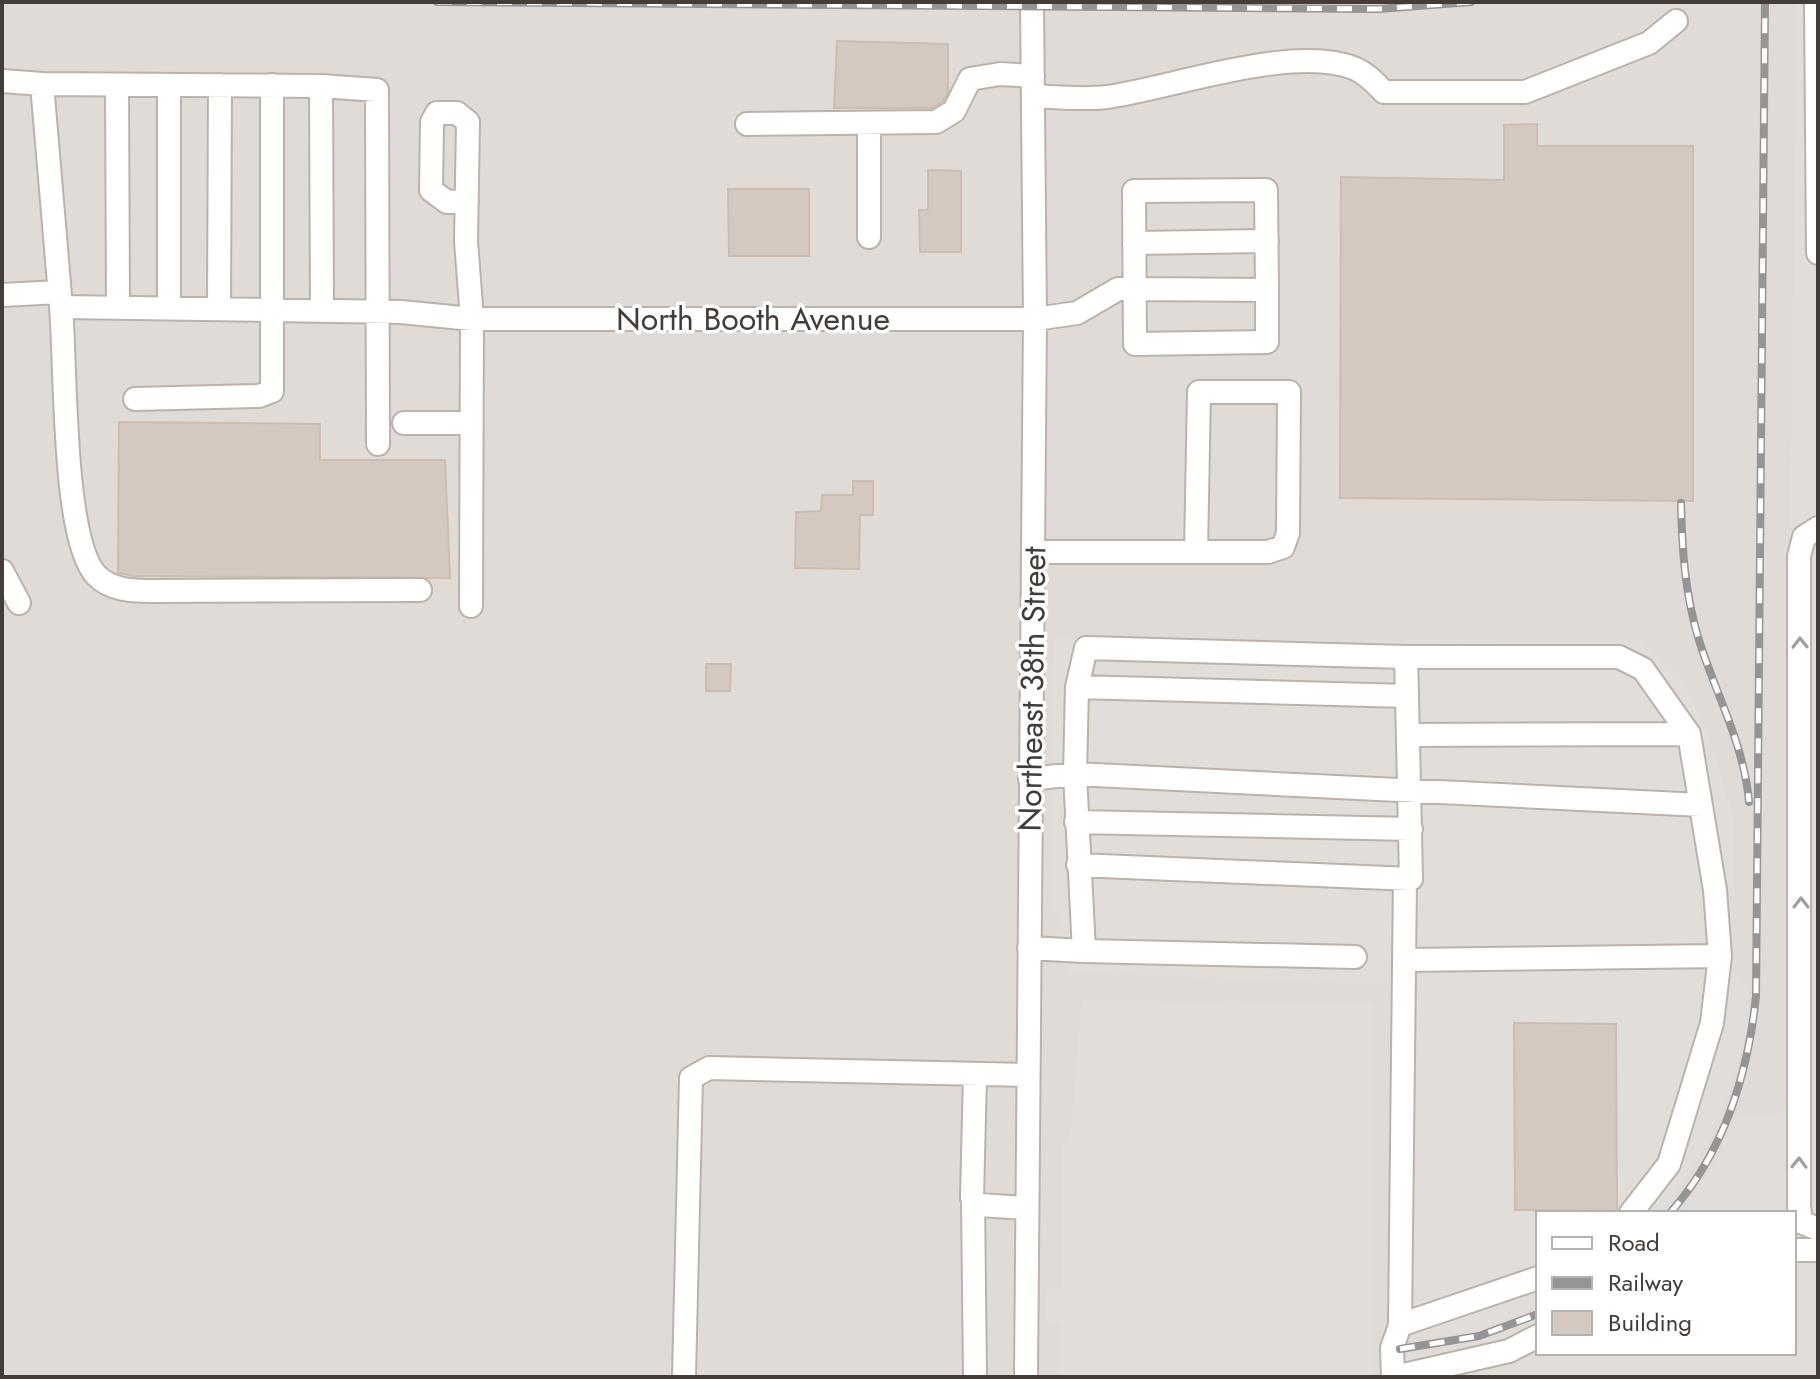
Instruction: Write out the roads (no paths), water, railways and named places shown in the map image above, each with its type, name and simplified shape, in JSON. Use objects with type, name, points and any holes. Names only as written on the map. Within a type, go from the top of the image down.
[{"type":"street","name":"Northeast 38th Street","points":[[1026,1377],[1035,319],[1032,2]]},
{"type":"street","points":[[1816,2],[1818,253]]},
{"type":"street","points":[[747,124],[936,122],[954,111],[970,79],[1000,74],[1033,86],[1103,97],[1235,70],[1314,61],[1353,67],[1369,76],[1384,92],[1525,92],[1649,43],[1676,21]]},
{"type":"street","points":[[2,81],[321,86],[377,90],[378,444]]},
{"type":"street","points":[[42,84],[71,485],[77,530],[87,562],[104,581],[128,590],[420,590]]},
{"type":"street","points":[[117,85],[118,308]]},
{"type":"street","points":[[169,85],[169,308]]},
{"type":"street","points":[[219,309],[220,85]]},
{"type":"street","points":[[135,399],[259,396],[272,391],[272,85]]},
{"type":"street","points":[[321,86],[322,311]]},
{"type":"street","points":[[869,123],[869,237]]},
{"type":"street","points":[[1266,190],[1267,241],[1267,342],[1135,344],[1134,191],[1266,190]]},
{"type":"street","points":[[467,201],[472,319],[471,606]]},
{"type":"street","points":[[1134,243],[1267,241]]},
{"type":"street","name":"North Booth Avenue","points":[[2,295],[118,308],[379,312],[472,319],[1035,319],[1077,313],[1118,289],[1267,290]]},
{"type":"street","points":[[1033,552],[1196,552],[1268,552],[1283,547],[1288,533],[1289,392],[1199,392],[1196,552]]},
{"type":"street","points":[[404,423],[471,423]]},
{"type":"street","points":[[1818,528],[1804,537],[1799,556],[1799,1206],[1801,1222],[1818,1229]]},
{"type":"street","points":[[2,571],[19,603]]},
{"type":"street","points":[[1084,951],[1075,774],[1077,687],[1086,648],[1406,657],[1619,657],[1643,669],[1689,734],[1715,890],[1720,956],[1712,1023],[1669,1164],[1633,1211]]},
{"type":"street","points":[[1078,865],[1411,879],[1406,657]]},
{"type":"street","points":[[1077,687],[1407,696]]},
{"type":"street","points":[[1409,735],[1689,734]]},
{"type":"street","points":[[1030,779],[1075,774],[1701,805]]},
{"type":"street","points":[[1076,822],[1411,829]]},
{"type":"street","points":[[1405,878],[1400,1325],[1392,1348],[1394,1377],[1509,1351],[1536,1337]]},
{"type":"street","points":[[1029,948],[1355,957]]},
{"type":"street","points":[[1405,960],[1720,956]]},
{"type":"street","points":[[684,1377],[691,1078],[709,1068],[1028,1075]]},
{"type":"street","points":[[975,1074],[975,1377]]},
{"type":"street","points":[[973,1200],[980,1205],[1027,1208]]},
{"type":"street","points":[[1796,1250],[1818,1250]]},
{"type":"street","points":[[1400,1325],[1536,1279]]},
{"type":"railway","points":[[437,2],[1378,9],[1471,2]]},
{"type":"railway","points":[[1672,1211],[1705,1164],[1730,1111],[1747,1055],[1756,996],[1765,2]]},
{"type":"railway","points":[[1681,503],[1690,604],[1705,658],[1741,759],[1749,802]]},
{"type":"railway","points":[[1400,1349],[1479,1336],[1536,1315]]}]
